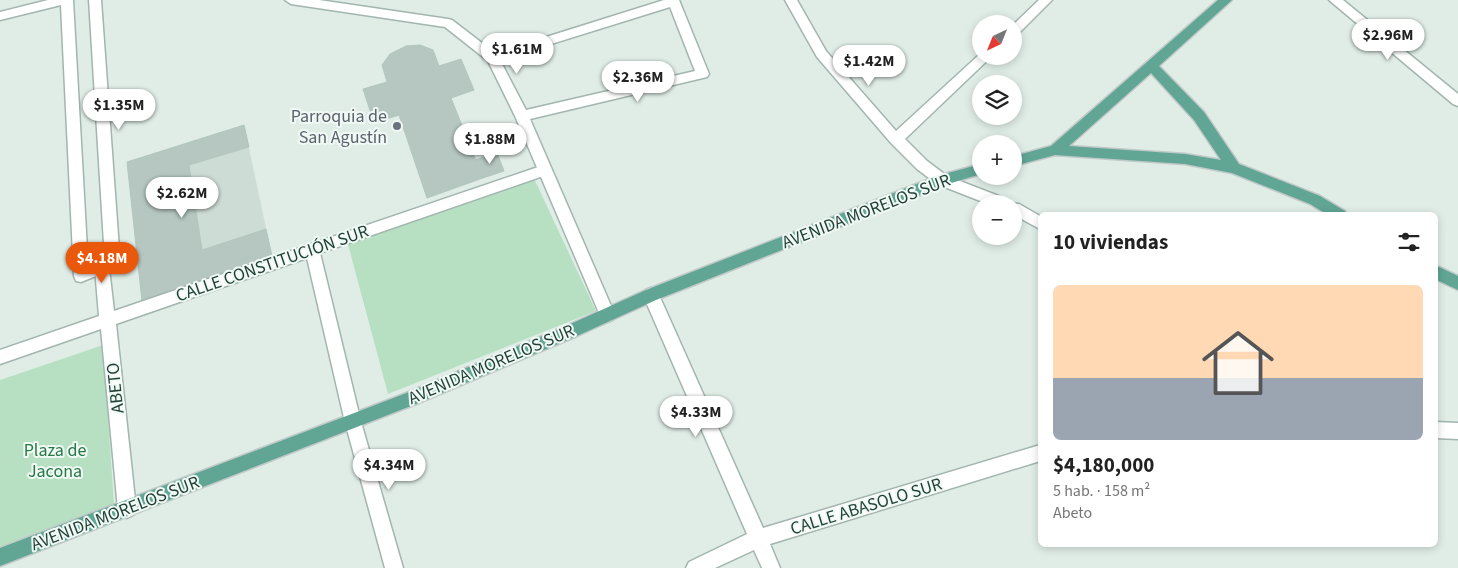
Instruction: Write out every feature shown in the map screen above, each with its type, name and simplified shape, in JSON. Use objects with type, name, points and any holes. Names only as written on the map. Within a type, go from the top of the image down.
[{"type":"main road","points":[[1055,150],[1226,0]]},
{"type":"main road","points":[[1151,65],[1200,116],[1234,168]]},
{"type":"main road","points":[[1022,159],[1055,150],[1186,159],[1234,168],[1315,200],[1335,212]]},
{"type":"main road","name":"AVENIDA MORELOS SUR","points":[[0,556],[353,422],[650,295],[942,180],[972,172]]},
{"type":"main road","points":[[1438,273],[1458,284]]},
{"type":"street","points":[[0,16],[66,0],[81,276],[108,266]]},
{"type":"street","name":"ABETO","points":[[95,0],[108,266],[108,320],[127,509]]},
{"type":"street","points":[[291,0],[448,23],[493,58],[522,116],[607,315]]},
{"type":"street","points":[[790,0],[821,54],[896,139],[922,165],[942,180],[981,195]]},
{"type":"street","points":[[1022,23],[1046,0]]},
{"type":"street","points":[[1335,0],[1458,101]]},
{"type":"street","points":[[493,58],[674,1],[696,52],[703,74],[522,116]]},
{"type":"street","points":[[896,139],[976,65]]},
{"type":"street","name":"CALLE CONSTITUCIÓN SUR","points":[[0,357],[544,170]]},
{"type":"street","points":[[1022,213],[1038,222]]},
{"type":"street","points":[[312,250],[353,422],[394,568]]},
{"type":"street","points":[[650,295],[771,568]]},
{"type":"street","points":[[1438,430],[1458,431]]},
{"type":"street","name":"CALLE ABASOLO SUR","points":[[695,568],[757,539],[1038,454]]},
{"type":"shaded area","points":[[244,125],[272,256],[142,301],[127,162]]},
{"type":"green space","points":[[530,170],[596,311],[388,394],[346,237]]},
{"type":"green space","name":"Plaza de Jacona","points":[[103,345],[114,504],[0,547],[0,380]]},
{"type":"building","points":[[420,45],[433,50],[439,66],[461,59],[474,90],[451,98],[483,178],[427,198],[399,115],[374,123],[363,89],[387,82],[382,65],[390,54],[406,46]]},
{"type":"building","points":[[244,125],[249,147],[189,165],[202,250],[266,229],[272,256],[142,301],[127,162]]},
{"type":"building","points":[[497,153],[504,171],[483,178],[475,160]]},
{"type":"place","name":"Parroquia de San Agustín","points":[[397,126]]}]
